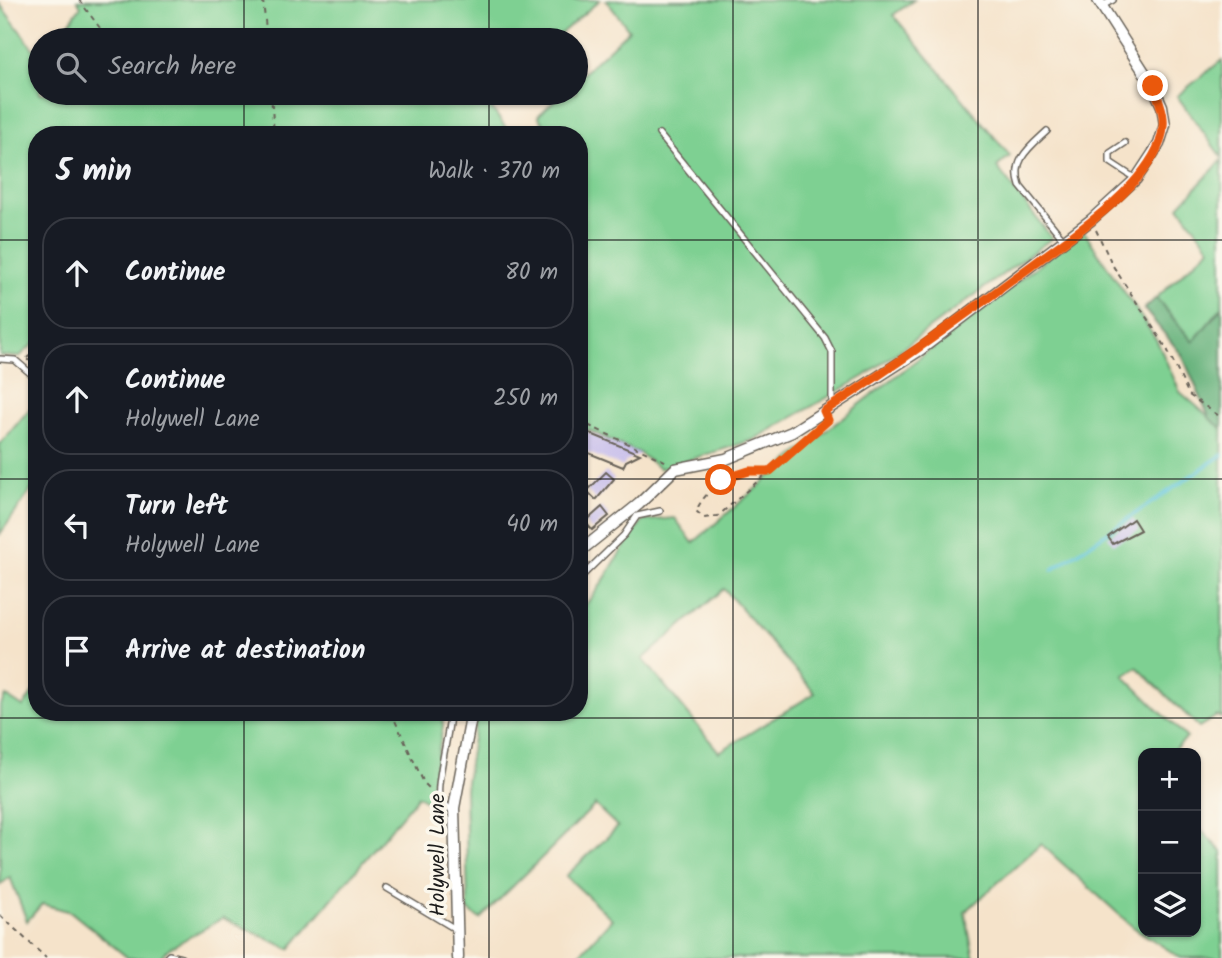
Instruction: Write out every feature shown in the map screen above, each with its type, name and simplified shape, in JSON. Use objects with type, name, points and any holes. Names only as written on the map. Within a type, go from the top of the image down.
[{"type":"street","points":[[588,544],[675,470],[726,459],[792,432],[920,350],[1091,220],[1136,179],[1159,144],[1165,125],[1162,106],[1153,86],[1099,3]]},
{"type":"street","name":"Holywell Lane","points":[[457,958],[454,813],[470,721]]},
{"type":"lane","points":[[1099,3],[1113,0]]},
{"type":"lane","points":[[1048,131],[1023,155],[1017,176],[1020,186],[1065,240]]},
{"type":"lane","points":[[659,134],[825,338],[832,352],[828,409]]},
{"type":"lane","points":[[1125,142],[1110,153],[1110,162],[1136,179]]},
{"type":"lane","points":[[0,359],[24,362],[28,367]]},
{"type":"lane","points":[[588,570],[624,535],[637,516],[660,511]]},
{"type":"lane","points":[[612,524],[629,525]]},
{"type":"lane","points":[[450,721],[439,790],[443,803],[454,813]]},
{"type":"lane","points":[[387,888],[457,930]]},
{"type":"lane","points":[[166,958],[169,955],[181,958]]},
{"type":"path","points":[[79,0],[100,28]]},
{"type":"path","points":[[263,0],[266,28]]},
{"type":"path","points":[[272,105],[273,126]]},
{"type":"path","points":[[1091,220],[1113,266],[1167,349],[1189,395],[1222,418]]},
{"type":"path","points":[[24,362],[28,358]]},
{"type":"path","points":[[24,362],[28,362]]},
{"type":"path","points":[[770,471],[749,471],[721,480],[702,499],[695,511],[704,518],[718,516],[770,471],[828,420],[828,409]]},
{"type":"path","points":[[588,425],[674,465]]},
{"type":"path","points":[[395,721],[424,783],[443,803]]},
{"type":"path","points":[[0,915],[46,958]]},
{"type":"green space","points":[[77,0],[600,0],[567,28],[65,28],[81,6]]},
{"type":"green space","points":[[606,0],[914,0],[893,15],[1010,156],[997,167],[1052,238],[865,376],[753,440],[660,469],[639,453],[588,430],[588,126],[544,126],[538,116],[549,105],[588,105],[588,69],[629,30]]},
{"type":"green space","points":[[0,4],[28,42],[28,105],[489,105],[504,126],[28,126],[28,349],[19,357],[0,356]]},
{"type":"green space","points":[[1222,60],[1222,158],[1177,96]]},
{"type":"green space","points":[[1222,160],[1222,307],[1193,342],[1156,298],[1210,248],[1179,206]]},
{"type":"green space","points":[[1083,230],[1157,341],[1180,392],[1222,428],[1222,718],[1217,716],[1199,727],[1137,667],[1124,676],[1187,738],[1176,748],[1138,748],[1138,930],[1041,844],[965,912],[974,958],[576,958],[612,919],[566,876],[618,827],[595,805],[480,919],[468,910],[465,789],[476,721],[588,721],[588,602],[643,521],[675,518],[693,543],[790,459]],"holes":[[[724,589],[815,693],[719,752],[643,659]]]},
{"type":"green space","points":[[1156,298],[1193,342],[1222,307],[1222,428],[1210,419],[1182,355],[1144,309]]},
{"type":"green space","points":[[28,411],[28,495],[0,534],[0,444]]},
{"type":"green space","points":[[6,696],[23,707],[28,700],[28,721],[443,721],[443,727],[428,802],[418,796],[290,949],[223,918],[168,949],[160,958],[128,958],[71,912],[42,904],[27,921],[10,877],[0,885],[0,706]]},
{"type":"green space","points":[[1201,830],[1222,852],[1222,958],[1181,958],[1148,937],[1201,937]]},
{"type":"building","points":[[588,433],[640,454],[626,461],[623,467],[588,453]]},
{"type":"building","points":[[606,472],[614,479],[596,500],[588,490]]},
{"type":"building","points":[[602,507],[609,516],[592,530],[588,525],[588,519]]},
{"type":"building","points":[[1133,519],[1140,530],[1113,544],[1108,537]]},
{"type":"waterway","points":[[1052,570],[1222,455]]},
{"type":"route","points":[[721,480],[749,471],[770,471],[828,420],[824,411],[920,350],[1091,220],[1136,179],[1159,144],[1165,125],[1162,106],[1153,86]]}]
